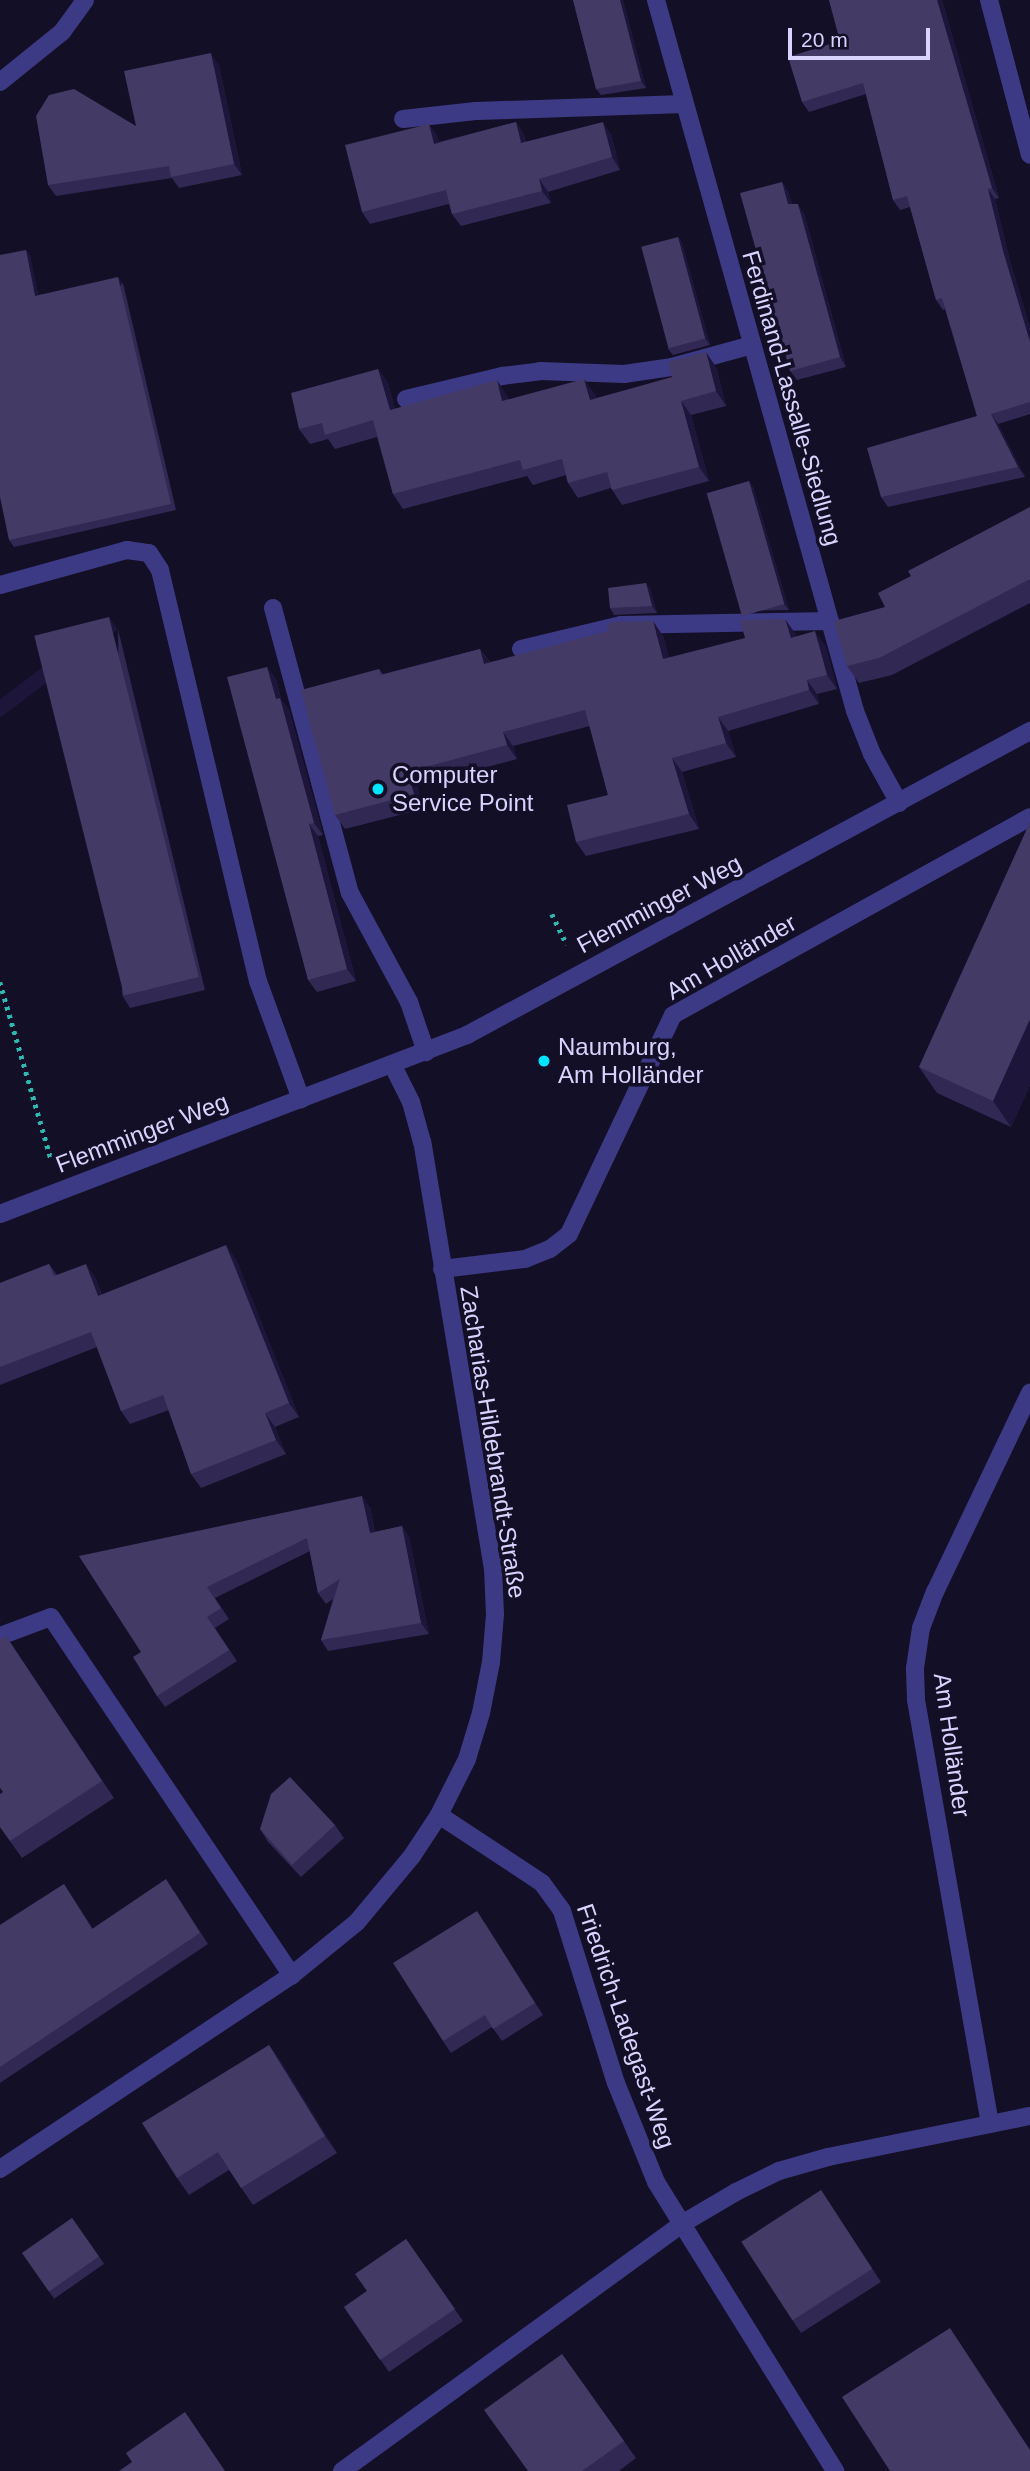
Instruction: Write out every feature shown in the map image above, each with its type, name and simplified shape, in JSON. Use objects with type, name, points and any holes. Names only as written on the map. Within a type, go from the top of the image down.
[{"type":"street","points":[[0,82],[62,32],[85,0]]},
{"type":"street","name":"Ferdinand-Lassalle-Siedlung","points":[[656,0],[855,711],[872,754],[899,803]]},
{"type":"street","points":[[989,0],[1030,155]]},
{"type":"street","points":[[403,119],[476,111],[684,104]]},
{"type":"street","points":[[405,399],[502,376],[540,371],[624,374],[671,367],[752,345]]},
{"type":"street","points":[[0,585],[127,550],[149,553],[160,570],[258,981],[301,1099]]},
{"type":"street","points":[[272,608],[350,893],[409,1002],[425,1052]]},
{"type":"street","points":[[521,649],[621,625],[830,621]]},
{"type":"street","name":"Flemminger Weg","points":[[0,1214],[393,1065],[512,1012],[1030,731]]},
{"type":"street","name":"Am Holländer","points":[[442,1269],[525,1259],[550,1249],[569,1234],[673,1015],[1030,817]]},
{"type":"street","name":"Zacharias-Hildebrandt-Straße","points":[[0,2169],[292,1975],[358,1922],[412,1856],[439,1815],[467,1759],[481,1713],[495,1614],[493,1569],[422,1142],[411,1102],[393,1065]]},
{"type":"street","name":"Am Holländer","points":[[990,2124],[918,1712],[915,1668],[921,1628],[935,1592],[1030,1393]]},
{"type":"street","points":[[0,1636],[51,1617],[292,1975]]},
{"type":"street","name":"Friedrich-Ladegast-Weg","points":[[439,1815],[542,1883],[562,1911],[616,2083],[656,2182],[680,2225],[835,2471]]},
{"type":"street","points":[[342,2471],[680,2225],[736,2192],[779,2171],[841,2154],[1030,2116]]},
{"type":"path","points":[[0,982],[43,1137],[62,1190]]},
{"type":"building","points":[[573,0],[620,0],[641,81],[596,89]]},
{"type":"building","points":[[829,0],[937,0],[992,188],[988,189],[1003,251],[1030,342],[1030,402],[991,414],[1018,467],[881,497],[867,448],[977,416],[942,298],[936,300],[907,196],[893,200],[863,83],[802,102],[788,57],[840,41]]},
{"type":"building","points":[[211,53],[234,164],[171,177],[169,166],[48,185],[36,116],[49,95],[74,89],[136,126],[124,71]]},
{"type":"building","points":[[516,122],[521,143],[603,122],[612,157],[539,179],[542,191],[452,214],[446,190],[362,212],[345,145],[429,124],[434,144]]},
{"type":"building","points":[[782,182],[788,204],[798,204],[840,357],[790,371],[740,193]]},
{"type":"building","points":[[678,237],[705,338],[668,348],[641,247]]},
{"type":"building","points":[[26,250],[35,296],[118,277],[171,504],[9,540],[0,497],[0,255]]},
{"type":"building","points":[[706,352],[716,391],[681,401],[699,467],[612,490],[607,472],[568,483],[562,459],[523,470],[520,460],[393,494],[373,420],[325,435],[322,423],[299,429],[291,393],[378,369],[390,410],[497,380],[502,401],[584,379],[590,400],[672,377],[668,362]]},
{"type":"building","points":[[749,481],[784,604],[742,616],[707,493]]},
{"type":"building","points":[[1030,507],[1030,579],[879,658],[847,666],[834,621],[885,607],[878,593],[911,576],[908,571]]},
{"type":"building","points":[[646,583],[652,606],[610,608],[608,588]]},
{"type":"building","points":[[109,617],[199,977],[124,996],[34,636]]},
{"type":"building","points":[[785,619],[791,638],[815,631],[827,675],[807,680],[809,690],[718,717],[726,743],[672,758],[689,814],[576,842],[567,805],[608,795],[585,710],[503,732],[507,745],[407,772],[414,794],[335,815],[301,690],[379,669],[381,675],[480,649],[484,664],[608,631],[607,624],[613,622],[653,621],[663,659],[745,638],[740,620]]},
{"type":"building","points":[[267,667],[276,699],[280,698],[314,823],[309,824],[347,969],[308,980],[227,677]]},
{"type":"building","points":[[1030,822],[1030,1019],[993,1101],[919,1067]]},
{"type":"building","points":[[226,1245],[289,1403],[265,1413],[276,1440],[191,1474],[163,1395],[121,1411],[91,1332],[0,1367],[0,1283],[49,1264],[54,1276],[86,1264],[98,1296]]},
{"type":"building","points":[[362,1496],[370,1533],[402,1526],[421,1623],[321,1640],[340,1579],[318,1593],[307,1538],[207,1587],[221,1608],[207,1617],[229,1650],[157,1696],[133,1657],[141,1652],[79,1556]]},
{"type":"building","points":[[6,1636],[102,1781],[10,1841],[0,1827],[0,1794],[3,1792],[0,1788],[0,1640]]},
{"type":"building","points":[[290,1777],[335,1825],[292,1865],[260,1829],[271,1794]]},
{"type":"building","points":[[166,1879],[200,1933],[0,2067],[0,1925],[64,1884],[92,1929]]},
{"type":"building","points":[[477,1911],[535,2003],[493,2029],[485,2015],[443,2041],[393,1963]]},
{"type":"building","points":[[269,2045],[325,2136],[241,2188],[218,2152],[177,2178],[142,2123]]},
{"type":"building","points":[[821,2190],[872,2269],[793,2321],[741,2242]]},
{"type":"building","points":[[72,2218],[99,2257],[49,2291],[22,2253]]},
{"type":"building","points":[[406,2239],[455,2309],[380,2360],[344,2307],[367,2291],[355,2274]]},
{"type":"building","points":[[950,2328],[1030,2450],[1030,2471],[890,2471],[842,2397]]},
{"type":"building","points":[[562,2354],[624,2441],[582,2471],[528,2471],[484,2410]]},
{"type":"building","points":[[185,2412],[225,2471],[119,2471],[132,2462],[126,2453]]},
{"type":"place","name":"Computer Service Point","points":[[378,789]]},
{"type":"place","name":"Naumburg, Am Holländer","points":[[544,1061]]}]
